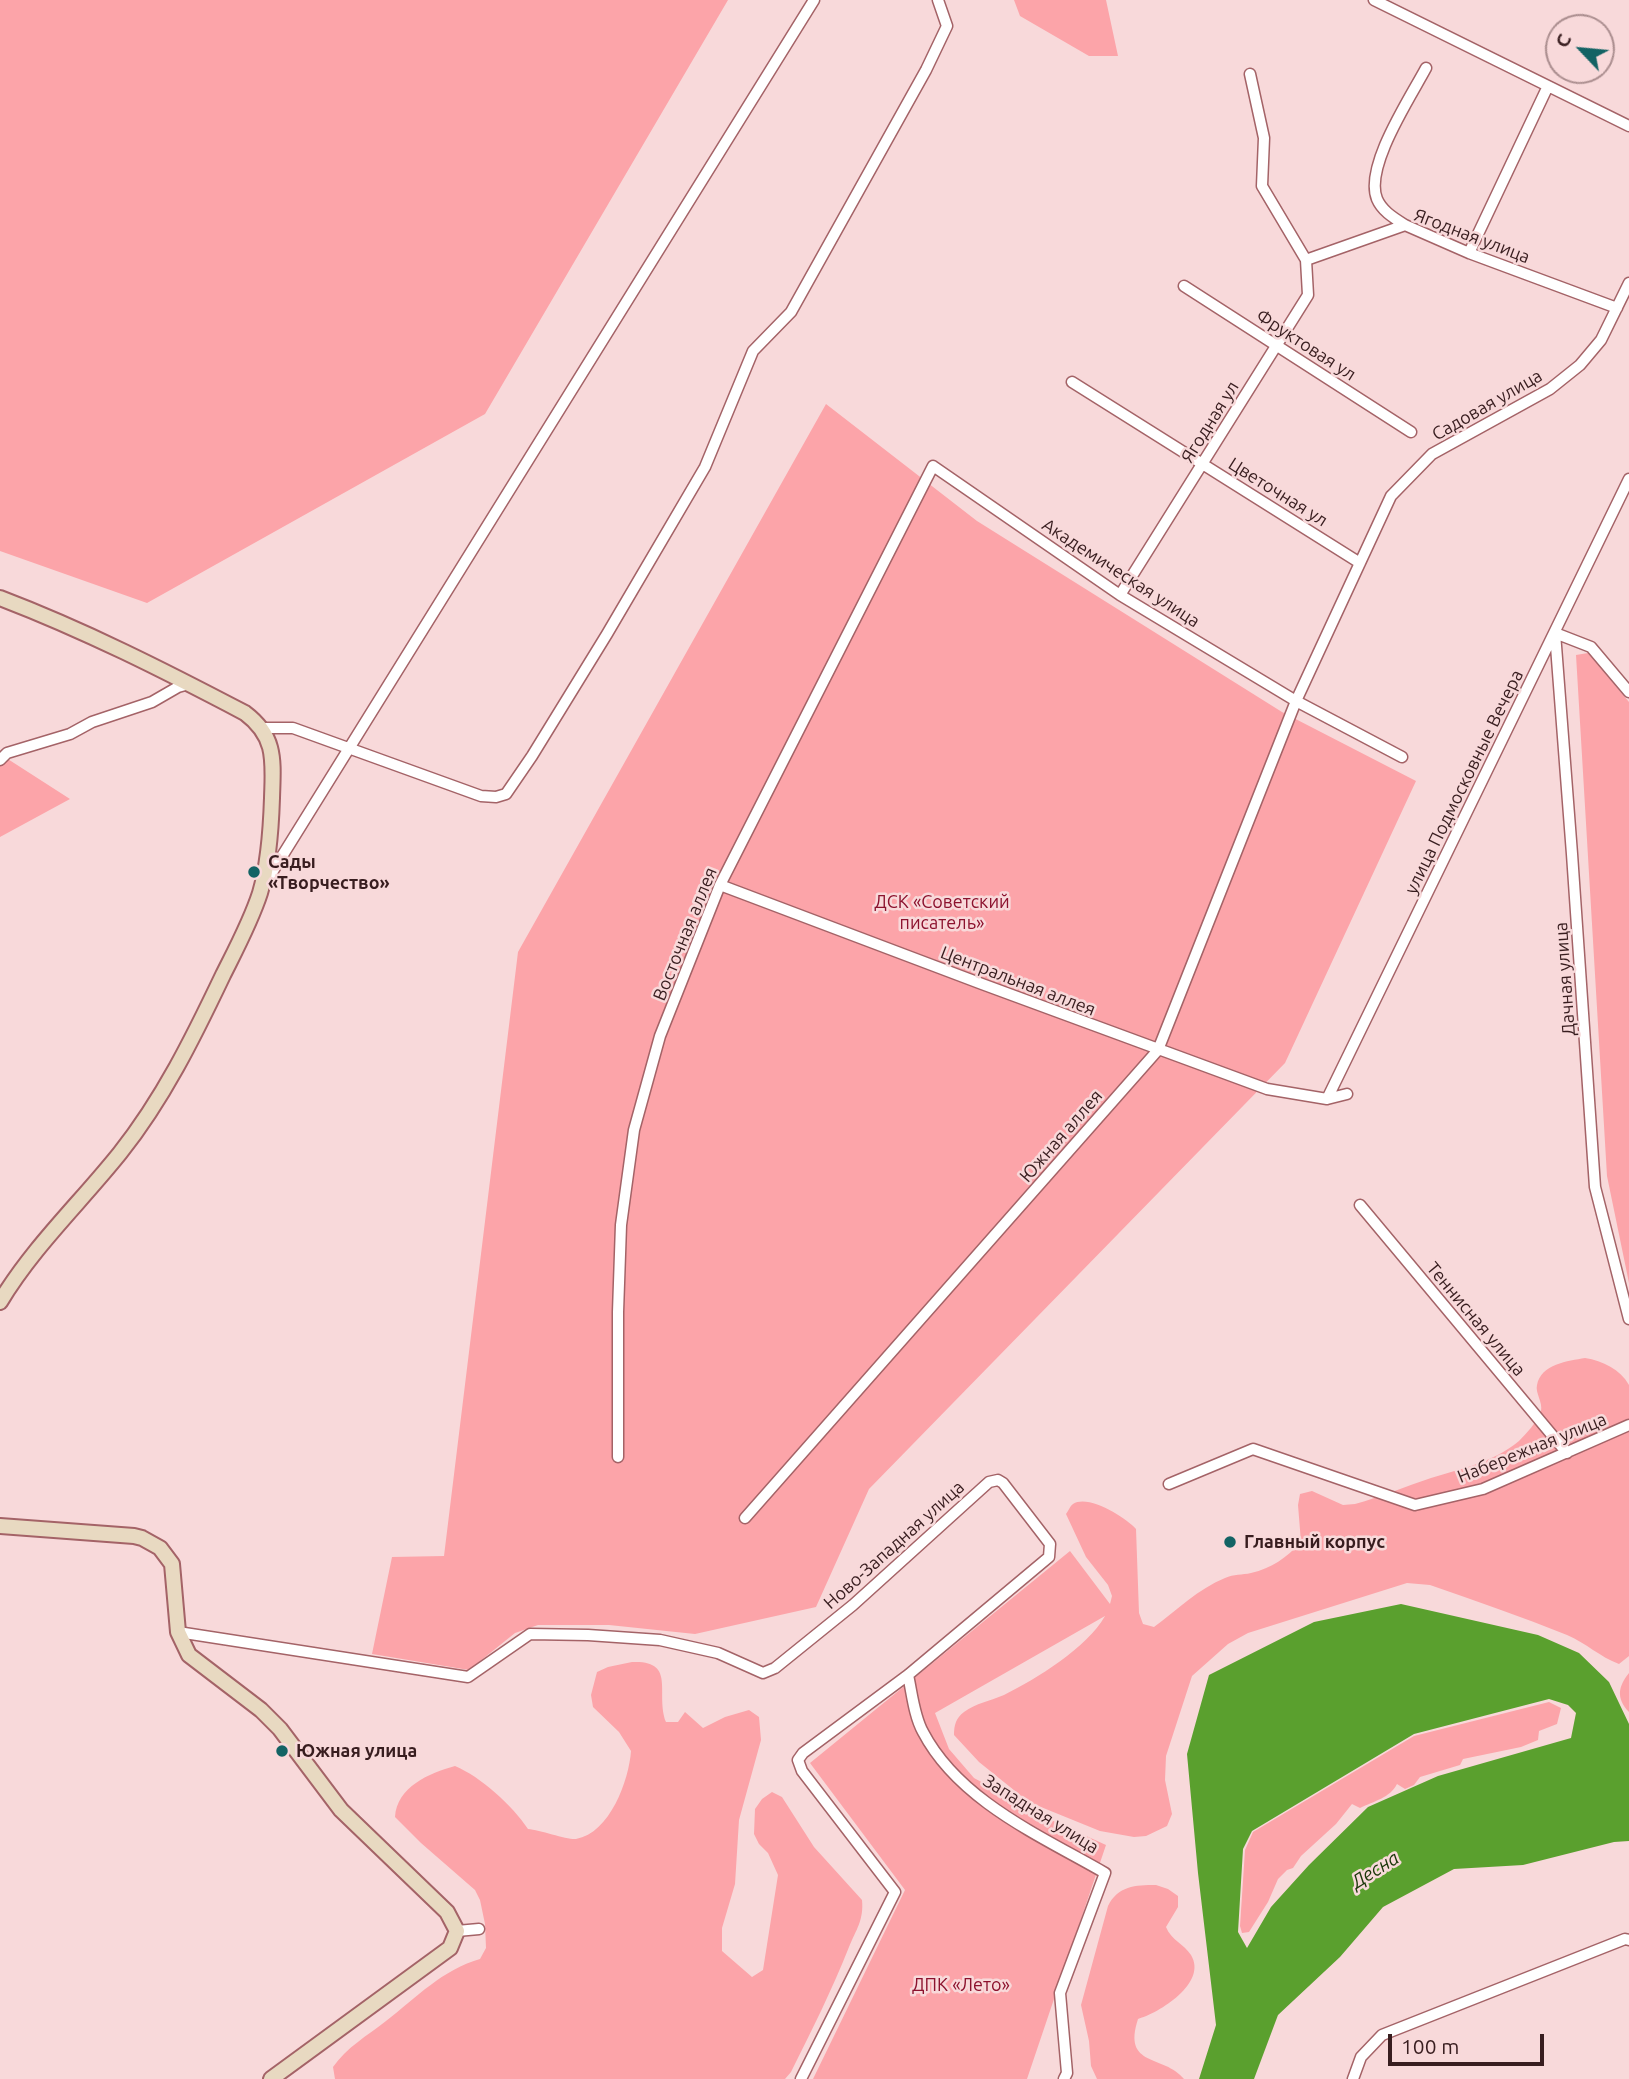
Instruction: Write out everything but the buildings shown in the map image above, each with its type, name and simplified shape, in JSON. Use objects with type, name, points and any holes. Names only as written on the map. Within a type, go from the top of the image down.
[{"type":"street","points":[[0,1302],[12,1282],[62,1218],[118,1155],[162,1096],[207,1009],[260,891],[814,0]]},
{"type":"street","points":[[262,729],[293,728],[481,796],[496,797],[506,794],[607,635],[705,467],[753,351],[791,312],[926,70],[947,26],[938,0]]},
{"type":"street","points":[[1374,0],[1629,126]]},
{"type":"street","points":[[1405,225],[1388,214],[1377,199],[1374,179],[1377,163],[1426,68]]},
{"type":"street","points":[[1250,74],[1264,138],[1262,186],[1306,261]]},
{"type":"street","points":[[1469,253],[1548,86]]},
{"type":"street","name":"Ягодная улица","points":[[1306,261],[1405,225],[1469,253],[1617,308]]},
{"type":"street","name":"Ягодная ул","points":[[1120,595],[1308,295],[1306,261]]},
{"type":"street","name":"Садовая улица","points":[[1294,705],[1391,496],[1432,454],[1549,389],[1580,365],[1601,340],[1629,283]]},
{"type":"street","name":"Фруктовая ул","points":[[1184,286],[1411,432]]},
{"type":"street","name":"Цветочная ул","points":[[1072,382],[1360,563]]},
{"type":"street","name":"Академическая улица","points":[[933,466],[1120,595],[1294,705],[1402,757]]},
{"type":"street","name":"Восточная аллея","points":[[618,1457],[621,1225],[634,1130],[660,1036],[720,885],[933,466]]},
{"type":"street","name":"улица Подмосковные Вечера","points":[[1327,1099],[1629,482]]},
{"type":"street","points":[[0,598],[42,614],[189,684],[245,713],[262,729],[270,744],[272,784],[271,824],[260,891]]},
{"type":"street","points":[[1555,633],[1591,648],[1629,692]]},
{"type":"street","name":"Дачная улица","points":[[1555,633],[1595,1187],[1629,1319]]},
{"type":"street","points":[[0,760],[7,753],[70,734],[92,722],[152,702],[178,687],[189,684]]},
{"type":"street","name":"Южная аллея","points":[[745,1518],[1158,1050],[1294,705]]},
{"type":"street","name":"Центральная аллея","points":[[720,885],[1267,1089],[1327,1099]]},
{"type":"street","points":[[1327,1099],[1346,1094]]},
{"type":"street","name":"Теннисная улица","points":[[1360,1205],[1567,1453]]},
{"type":"street","name":"Набережная улица","points":[[1169,1484],[1253,1449],[1415,1505],[1483,1489],[1629,1425]]},
{"type":"street","name":"Ново-Западная улица","points":[[178,1632],[468,1677],[530,1634],[660,1640],[718,1653],[763,1673],[775,1668],[853,1605],[989,1482],[998,1480],[1050,1544],[1049,1556],[908,1675]]},
{"type":"street","points":[[0,1526],[134,1536],[160,1548],[172,1564],[178,1632],[189,1655],[261,1710],[280,1729],[341,1810],[447,1912],[457,1931]]},
{"type":"street","points":[[806,2077],[895,1892],[802,1771],[798,1760],[803,1753],[908,1675]]},
{"type":"street","name":"Западная улица","points":[[908,1675],[921,1729],[937,1755],[978,1796],[1105,1873],[1060,1993],[1067,2073],[1064,2079]]},
{"type":"street","points":[[457,1931],[479,1929]]},
{"type":"street","points":[[271,2079],[450,1948],[457,1931]]},
{"type":"street","points":[[1353,2079],[1361,2057],[1382,2035],[1625,1939],[1629,1941]]},
{"type":"green space","points":[[0,0],[728,0],[485,414],[147,603],[0,551]]},
{"type":"green space","points":[[1014,0],[1106,0],[1118,56],[1089,56],[1020,16]]},
{"type":"green space","name":"ДСК «Советский писатель»","points":[[826,404],[977,521],[1282,712],[1416,781],[1285,1063],[869,1489],[816,1607],[695,1634],[609,1625],[538,1625],[515,1633],[469,1670],[372,1654],[392,1557],[444,1556],[518,952]]},
{"type":"green space","points":[[1588,653],[1629,702],[1629,1283],[1607,1176],[1576,655]]},
{"type":"green space","points":[[0,754],[70,799],[0,837]]},
{"type":"green space","name":"ДПК «Лето»","points":[[1585,1358],[1610,1367],[1621,1374],[1629,1385],[1629,1656],[1619,1664],[1574,1638],[1533,1622],[1430,1585],[1407,1583],[1248,1633],[1228,1644],[1192,1676],[1166,1756],[1165,1780],[1172,1814],[1167,1826],[1146,1836],[1134,1837],[1100,1831],[1025,1799],[979,1762],[954,1735],[956,1722],[964,1712],[1004,1695],[1045,1671],[1086,1640],[1105,1616],[935,1713],[949,1749],[974,1778],[1049,1819],[1106,1845],[1027,2079],[813,2079],[905,1890],[810,1763],[1070,1551],[1110,1604],[1112,1596],[1108,1585],[1086,1557],[1066,1514],[1072,1505],[1088,1502],[1097,1505],[1116,1514],[1136,1529],[1139,1613],[1143,1624],[1154,1627],[1215,1583],[1266,1568],[1290,1553],[1301,1542],[1298,1505],[1300,1494],[1312,1491],[1343,1505],[1355,1504],[1498,1455],[1519,1441],[1535,1423],[1541,1408],[1537,1388],[1544,1372],[1556,1365]]},
{"type":"green space","points":[[632,1662],[655,1666],[660,1672],[666,1722],[678,1722],[685,1712],[703,1728],[725,1717],[749,1710],[759,1717],[761,1740],[739,1820],[735,1884],[722,1928],[722,1951],[752,1977],[763,1970],[778,1875],[768,1853],[754,1834],[755,1809],[762,1799],[772,1792],[782,1797],[814,1847],[862,1900],[861,1919],[857,1930],[791,2072],[785,2079],[335,2079],[333,2067],[351,2048],[430,1985],[454,1970],[480,1959],[486,1948],[485,1924],[475,1890],[395,1817],[402,1797],[425,1777],[455,1766],[495,1793],[528,1829],[572,1839],[588,1835],[599,1827],[615,1804],[622,1790],[631,1751],[619,1732],[593,1707],[591,1695],[597,1672]]},
{"type":"green space","points":[[1629,1673],[1629,1712],[1622,1702],[1620,1692]]},
{"type":"green space","points":[[1549,1702],[1561,1708],[1557,1724],[1539,1731],[1538,1740],[1521,1747],[1463,1759],[1460,1765],[1420,1777],[1414,1785],[1405,1789],[1397,1784],[1386,1796],[1360,1808],[1352,1804],[1336,1824],[1301,1856],[1293,1868],[1278,1879],[1268,1902],[1249,1932],[1242,1933],[1240,1926],[1245,1850],[1253,1832],[1414,1736]]},
{"type":"green space","points":[[1156,1885],[1178,1896],[1178,1907],[1166,1927],[1191,1955],[1193,1976],[1179,1995],[1158,2010],[1138,2019],[1136,2046],[1140,2053],[1176,2071],[1184,2079],[1097,2079],[1091,2066],[1081,2005],[1108,1906],[1117,1894],[1128,1888]]},
{"type":"water","name":"Десна","points":[[1401,1604],[1538,1635],[1579,1653],[1609,1682],[1629,1724],[1629,1841],[1614,1842],[1523,1865],[1454,1869],[1383,1907],[1340,1957],[1278,2015],[1254,2079],[1199,2079],[1216,2025],[1187,1754],[1209,1675],[1314,1622]],"holes":[[[1549,1699],[1568,1705],[1576,1713],[1571,1738],[1438,1776],[1368,1807],[1271,1907],[1247,1948],[1238,1932],[1243,1849],[1252,1831],[1414,1734]]]},
{"type":"place","name":"Сады «Творчество»","points":[[254,872]]},
{"type":"place","name":"Главный корпус","points":[[1230,1542]]},
{"type":"place","name":"Южная улица","points":[[282,1751]]}]
